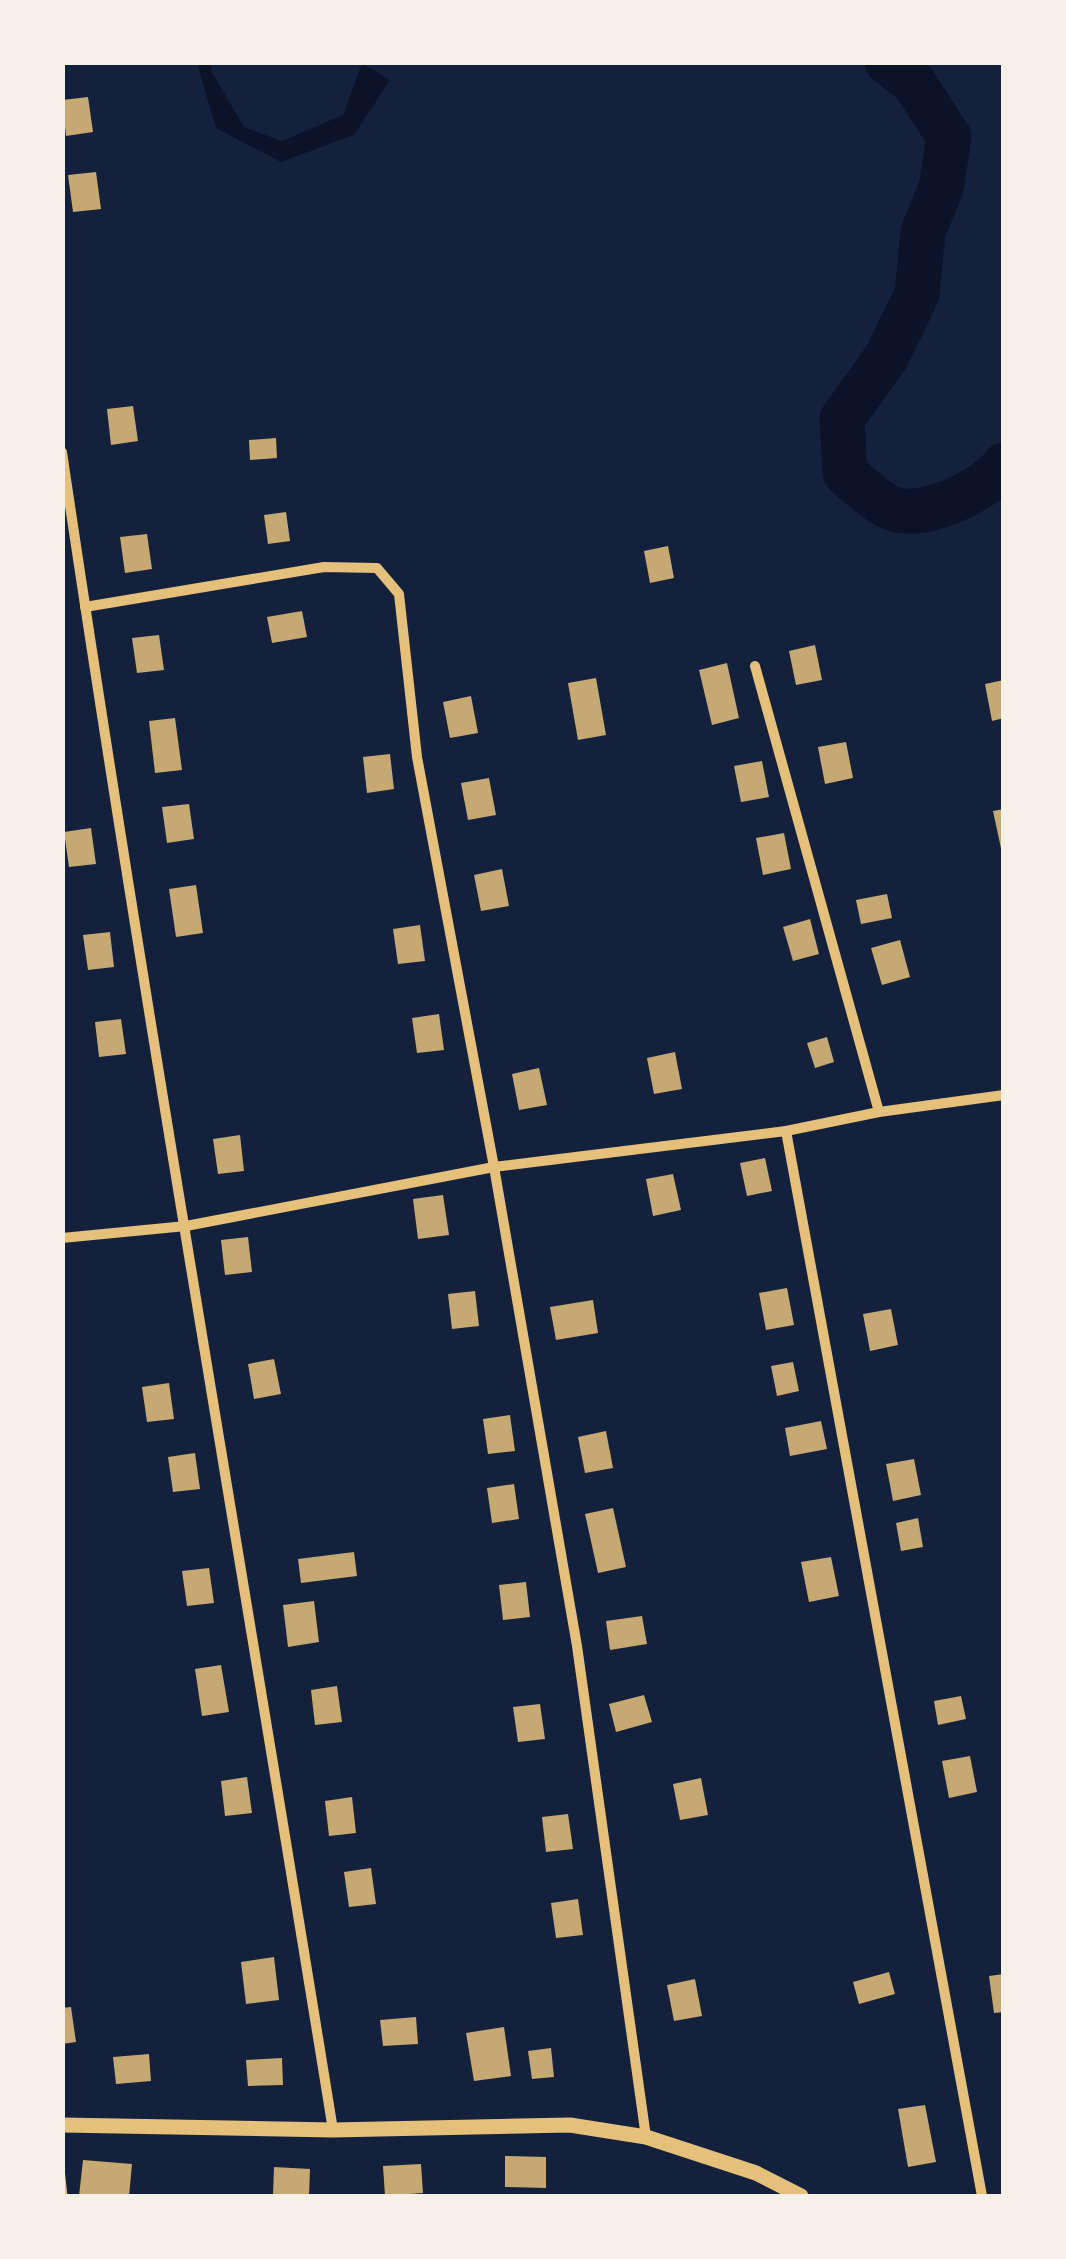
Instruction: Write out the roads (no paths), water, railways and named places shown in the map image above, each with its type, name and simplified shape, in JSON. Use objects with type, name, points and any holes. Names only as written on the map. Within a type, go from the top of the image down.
[{"type":"street","points":[[62,452],[333,2130]]},
{"type":"street","points":[[85,607],[324,567],[378,568],[399,594],[417,757],[578,1646],[646,2137]]},
{"type":"street","points":[[755,666],[879,1112]]},
{"type":"street","points":[[62,1238],[186,1226],[494,1167],[786,1131],[879,1112],[1004,1095]]},
{"type":"street","points":[[786,1131],[982,2196]]},
{"type":"street","points":[[62,2126],[333,2130],[570,2125],[646,2137],[756,2172],[801,2196]]},
{"type":"water","points":[[197,63],[212,63],[211,71],[244,127],[282,141],[343,115],[362,63],[390,80],[354,135],[281,162],[216,128]]},
{"type":"waterway","points":[[887,62],[914,83],[949,137],[941,188],[923,232],[917,294],[887,356],[842,419],[845,473],[884,504],[910,511],[939,506],[970,493],[1004,465]]}]
